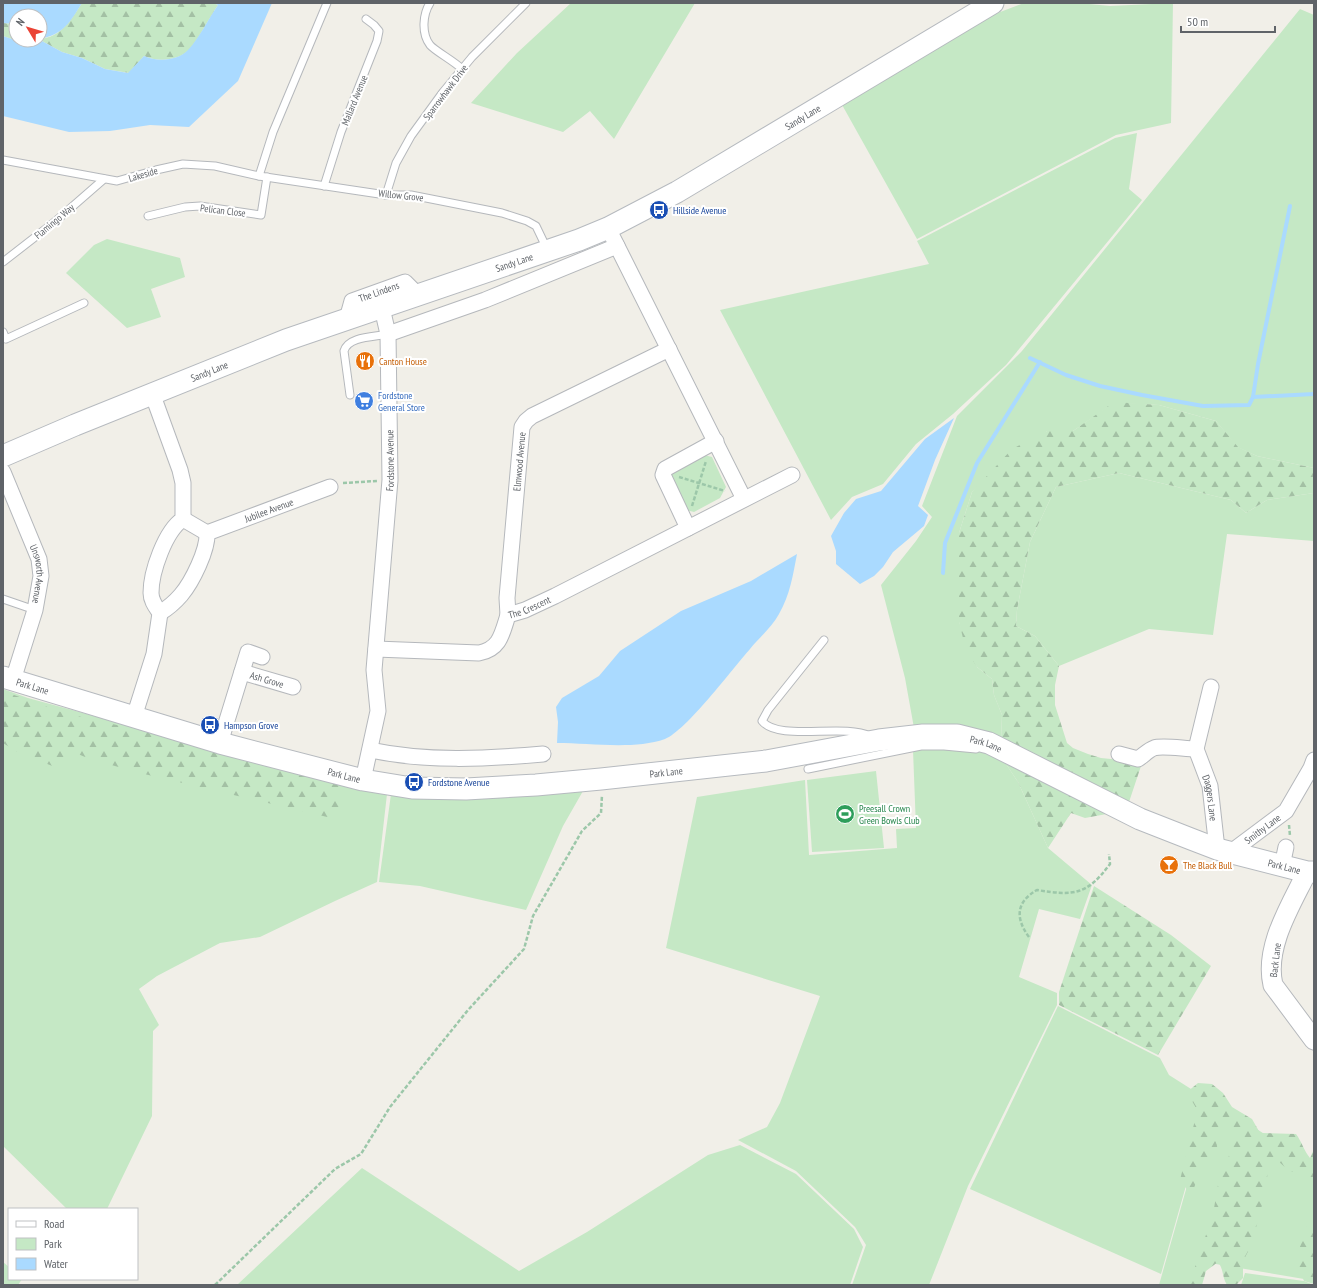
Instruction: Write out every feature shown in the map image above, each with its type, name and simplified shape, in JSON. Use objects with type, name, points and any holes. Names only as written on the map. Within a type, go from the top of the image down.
[{"type":"main road","name":"Sandy Lane","points":[[3,456],[152,393],[347,319],[419,296],[548,251],[608,228],[677,192],[993,3]]},
{"type":"main road","name":"Park Lane","points":[[8,678],[220,743],[363,780],[391,786],[426,789],[536,785],[766,761],[879,740],[923,735],[958,735],[982,741],[997,747],[1140,819],[1224,851],[1284,857],[1310,872]]},
{"type":"street","points":[[608,228],[744,498]]},
{"type":"street","points":[[388,334],[485,300],[617,246]]},
{"type":"street","name":"The Lindens","points":[[347,319],[352,301],[405,282],[419,296]]},
{"type":"street","name":"Fordstone Avenue","points":[[363,780],[378,711],[374,684],[390,480],[388,334],[382,308]]},
{"type":"street","name":"Elmwood Avenue","points":[[508,615],[507,598],[521,433],[526,421],[669,349]]},
{"type":"street","points":[[152,393],[180,470],[183,483],[183,519]]},
{"type":"street","points":[[688,528],[663,475],[665,469],[716,441]]},
{"type":"street","name":"Unsworth Avenue","points":[[3,472],[39,559],[41,576],[35,610],[8,678]]},
{"type":"street","name":"The Crescent","points":[[376,649],[479,653],[489,651],[497,645],[508,615],[525,610],[554,596],[744,498],[792,476]]},
{"type":"street","name":"Jubilee Avenue","points":[[207,533],[330,487]]},
{"type":"street","points":[[160,613],[182,594],[190,581],[208,541],[207,533],[183,519]]},
{"type":"street","points":[[134,717],[154,654],[160,613],[151,594],[154,578],[169,534],[175,524],[183,519]]},
{"type":"street","name":"Ash Grove","points":[[220,743],[248,652],[262,657]]},
{"type":"street","name":"Ash Grove","points":[[242,672],[293,687]]},
{"type":"street","points":[[1119,754],[1138,759],[1152,748],[1162,746],[1171,748],[1196,749],[1211,687]]},
{"type":"street","name":"Daggers Lane","points":[[1196,749],[1210,786],[1224,851]]},
{"type":"street","points":[[370,750],[413,757],[448,759],[489,759],[543,754]]},
{"type":"street","name":"Smithy Lane","points":[[1224,851],[1286,811],[1311,768],[1314,760]]},
{"type":"street","name":"Back Lane","points":[[1310,872],[1279,930],[1274,949],[1271,977],[1273,985],[1314,1040]]},
{"type":"lane","points":[[259,176],[273,132],[327,3]]},
{"type":"lane","points":[[430,3],[424,26],[426,38],[430,46],[452,60],[462,69]]},
{"type":"lane","name":"Sparrowhawk Drive","points":[[386,195],[396,163],[411,136],[443,92],[472,57],[526,3]]},
{"type":"lane","name":"Mallard Avenue","points":[[324,186],[341,132],[377,41],[379,31],[374,24],[366,20]]},
{"type":"lane","name":"Lakeside","points":[[3,160],[117,181],[183,164],[215,166],[259,176]]},
{"type":"lane","name":"Willow Grove","points":[[259,176],[386,195],[411,195],[502,213],[527,220],[536,226],[548,251]]},
{"type":"lane","name":"Pelican Close","points":[[148,216],[185,207],[200,206],[261,215],[267,177]]},
{"type":"lane","name":"Flamingo Way","points":[[3,262],[58,220],[104,179]]},
{"type":"lane","points":[[4,337],[84,303]]},
{"type":"lane","points":[[350,395],[344,351],[346,347],[354,340],[388,334]]},
{"type":"lane","points":[[3,599],[35,610]]},
{"type":"lane","points":[[824,640],[768,710],[762,721],[767,727],[772,729],[803,732],[850,730],[861,732],[879,740]]},
{"type":"lane","points":[[808,769],[921,746],[944,746],[984,750],[997,747]]},
{"type":"path","points":[[690,511],[708,455]]},
{"type":"path","points":[[678,476],[725,491]]},
{"type":"path","points":[[330,487],[346,482],[390,480]]},
{"type":"path","points":[[1284,857],[1290,829],[1286,811]]},
{"type":"path","points":[[216,1285],[335,1169],[361,1154],[390,1107],[468,1010],[524,949],[533,916],[582,831],[601,813]]},
{"type":"path","points":[[1029,937],[1021,926],[1019,917],[1024,899],[1037,890],[1060,894],[1075,893],[1092,885],[1110,864],[1109,854]]},
{"type":"green space","points":[[82,3],[213,3],[218,5],[196,40],[184,54],[161,60],[144,56],[129,73],[105,69],[82,58],[62,52],[48,44],[48,38],[65,27]]},
{"type":"green space","points":[[571,3],[695,3],[614,139],[590,111],[563,132],[471,103],[517,53]]},
{"type":"green space","points":[[1024,3],[1079,3],[1110,6],[1173,3],[1171,123],[1116,135],[917,239],[841,103],[987,17]]},
{"type":"green space","points":[[1300,9],[1314,15],[1314,468],[1257,456],[1237,447],[1216,421],[1159,405],[1114,403],[1073,431],[1047,431],[972,492],[959,533],[959,622],[977,667],[992,679],[994,695],[1002,715],[1001,742],[914,728],[905,678],[881,585],[916,541],[932,517],[922,506],[957,416],[1022,351]]},
{"type":"green space","points":[[3,23],[8,23],[8,38],[3,36]]},
{"type":"green space","points":[[1137,133],[1129,189],[1142,200],[1006,365],[953,414],[916,444],[883,484],[852,497],[831,520],[720,310],[929,264],[917,241],[1115,138]]},
{"type":"green space","points":[[107,239],[180,258],[185,277],[151,289],[161,317],[127,328],[66,273],[94,245]]},
{"type":"green space","points":[[1114,402],[1159,405],[1216,421],[1238,447],[1257,456],[1314,468],[1314,493],[1267,500],[1246,513],[1231,500],[1119,473],[1056,487],[1030,542],[1017,610],[1016,626],[1035,636],[1059,666],[1055,685],[1055,705],[1067,743],[1073,748],[1088,754],[1101,758],[1131,761],[1141,766],[1128,805],[1001,742],[1002,715],[994,695],[992,679],[977,667],[966,650],[959,622],[959,533],[972,492],[1012,449],[1047,431],[1073,431]]},
{"type":"green space","points":[[704,455],[712,457],[726,487],[720,498],[694,512],[686,510],[671,474]]},
{"type":"green space","points":[[1119,473],[1231,500],[1246,513],[1267,500],[1314,493],[1314,541],[1227,534],[1213,635],[1149,629],[1059,666],[1035,636],[1016,626],[1017,610],[1030,542],[1056,487]]},
{"type":"green space","points":[[3,689],[28,698],[387,794],[377,882],[260,937],[220,943],[157,976],[139,989],[159,1025],[153,1031],[152,1116],[107,1208],[66,1208],[3,1146]]},
{"type":"green space","points":[[3,691],[64,713],[130,728],[339,785],[340,820],[140,773],[90,759],[73,752],[55,767],[19,753],[3,743]]},
{"type":"green space","points":[[935,749],[971,752],[998,752],[1018,782],[1048,848],[1092,885],[1080,919],[1039,909],[1019,977],[1057,993],[1057,1005],[968,1186],[929,1285],[852,1285],[866,1245],[855,1227],[796,1171],[738,1140],[767,1127],[780,1103],[820,996],[666,948],[697,797],[805,780],[809,855],[897,848],[896,829],[916,828],[913,750]]},
{"type":"green space","points":[[998,752],[1112,813],[1085,818],[1071,813],[1048,848],[1018,782]]},
{"type":"green space","name":"Preesall Crown Green Bowls Club","points":[[876,771],[884,848],[812,852],[807,780]]},
{"type":"green space","points":[[583,791],[563,826],[526,910],[420,886],[379,882],[391,794]]},
{"type":"green space","points":[[1094,886],[1171,935],[1211,966],[1158,1055],[1059,1005],[1059,992]]},
{"type":"green space","points":[[1058,1006],[1160,1058],[1169,1075],[1210,1101],[1161,1274],[970,1189]]},
{"type":"green space","points":[[1198,1083],[1212,1084],[1223,1093],[1232,1107],[1252,1119],[1260,1133],[1296,1134],[1310,1158],[1314,1149],[1314,1192],[1307,1178],[1288,1170],[1276,1159],[1268,1170],[1265,1194],[1251,1246],[1243,1261],[1243,1278],[1236,1285],[1227,1285],[1218,1262],[1206,1271],[1202,1285],[1187,1285],[1191,1279],[1213,1214],[1218,1185],[1227,1166],[1233,1133],[1226,1124],[1218,1127],[1216,1141],[1218,1151],[1205,1161],[1191,1195],[1180,1180],[1196,1116],[1196,1108],[1187,1092]]},
{"type":"green space","points":[[1211,1101],[1242,1125],[1195,1285],[1159,1285]]},
{"type":"green space","points":[[1246,1122],[1307,1162],[1314,1154],[1314,1243],[1304,1279],[1204,1262]]},
{"type":"green space","points":[[740,1145],[796,1174],[854,1229],[863,1247],[850,1285],[237,1285],[362,1168],[519,1271],[587,1232],[708,1155]]},
{"type":"green space","points":[[1314,1217],[1314,1284],[1304,1281],[1298,1266],[1299,1253],[1304,1233],[1310,1221]]},
{"type":"green space","points":[[3,1262],[8,1266],[8,1280],[21,1280],[18,1285],[3,1285]]},
{"type":"green space","points":[[1245,1273],[1304,1281],[1314,1285],[1241,1285]]},
{"type":"water","points":[[3,3],[82,3],[66,26],[48,37],[48,8],[8,8],[8,23],[3,23]]},
{"type":"water","points":[[213,3],[272,3],[238,81],[189,127],[150,125],[110,131],[69,132],[3,116],[3,36],[8,38],[8,48],[48,48],[48,44],[62,52],[82,58],[105,69],[128,73],[144,56],[161,60],[184,54],[196,41],[218,5]]},
{"type":"water","points":[[954,418],[935,460],[918,506],[928,515],[924,526],[893,552],[883,567],[874,576],[860,584],[836,564],[836,551],[831,536],[844,513],[856,499],[881,491],[925,439]]},
{"type":"water","points":[[797,554],[788,592],[783,607],[776,619],[697,712],[674,734],[665,739],[640,744],[612,745],[557,743],[558,722],[556,707],[562,698],[599,676],[620,651],[681,611],[751,581]]},
{"type":"waterway","points":[[1253,397],[1258,364],[1290,206]]},
{"type":"waterway","points":[[1030,358],[1066,375],[1100,386],[1203,406],[1249,405],[1253,397],[1314,394]]},
{"type":"waterway","points":[[943,573],[945,543],[977,463],[1040,362]]},
{"type":"place","name":"Hillside Avenue","points":[[659,210]]},
{"type":"place","name":"Canton House","points":[[365,361]]},
{"type":"place","name":"Fordstone General Store","points":[[364,401]]},
{"type":"place","name":"Hampson Grove","points":[[210,725]]},
{"type":"place","name":"Fordstone Avenue","points":[[414,782]]},
{"type":"place","name":"Preesall Crown Green Bowls Club","points":[[845,814]]},
{"type":"place","name":"The Black Bull","points":[[1169,865]]}]
